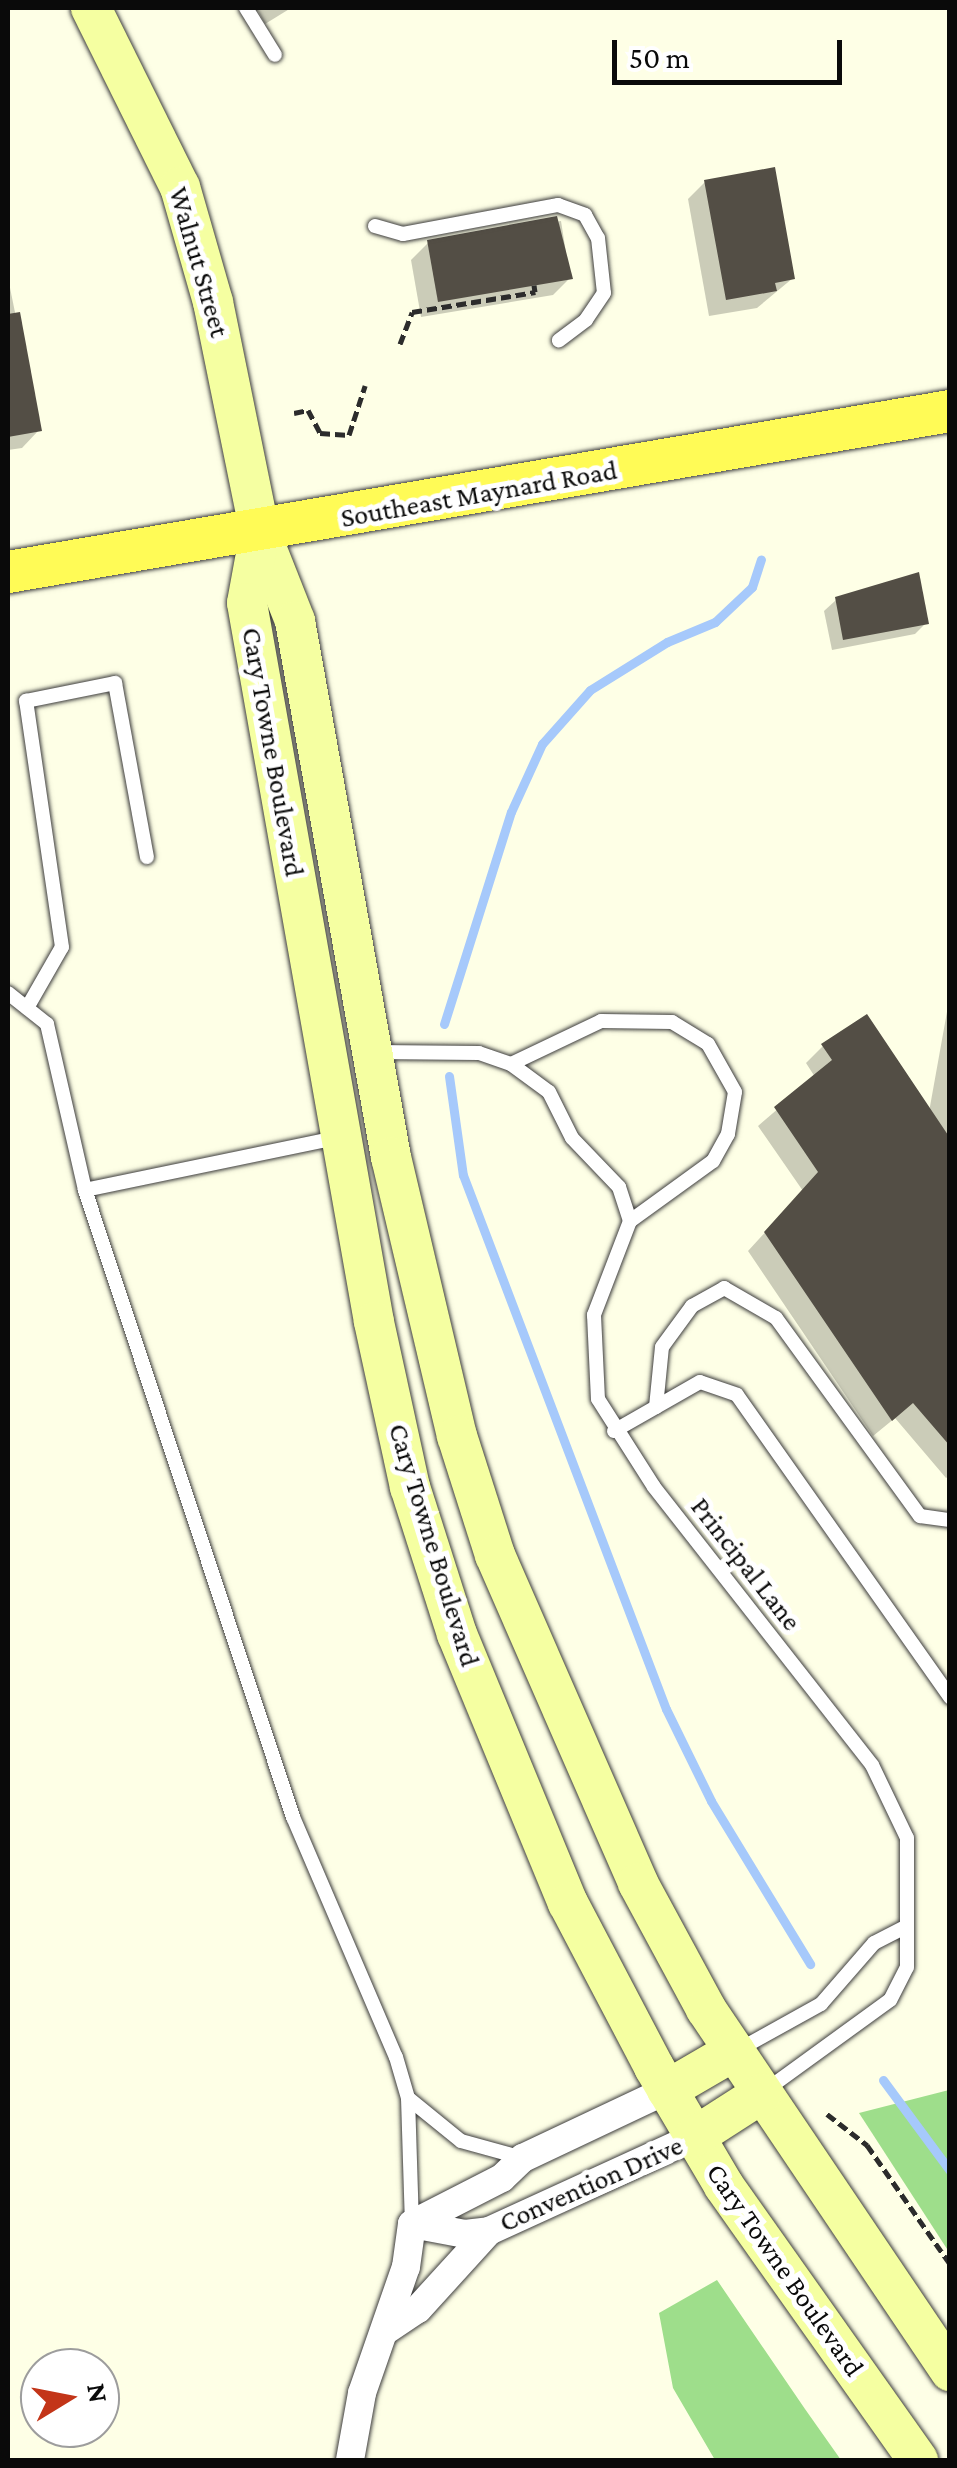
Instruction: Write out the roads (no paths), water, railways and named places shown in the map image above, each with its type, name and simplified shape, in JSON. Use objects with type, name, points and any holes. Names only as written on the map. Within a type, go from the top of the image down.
[{"type":"main road","name":"Walnut Street","points":[[91,8],[180,187],[237,400],[260,532]]},
{"type":"main road","name":"Southeast Maynard Road","points":[[8,572],[260,532],[950,411]]},
{"type":"main road","name":"Cary Towne Boulevard","points":[[260,532],[295,621],[372,1052],[457,1436],[495,1555],[638,1883],[734,2052],[950,2371]]},
{"type":"main road","name":"Cary Towne Boulevard","points":[[260,532],[247,603],[342,1137],[410,1487],[457,1634],[568,1904],[667,2090],[694,2138],[918,2460]]},
{"type":"main road","points":[[667,2090],[734,2052]]},
{"type":"main road","points":[[694,2138],[761,2094]]},
{"type":"street","name":"Convention Drive","points":[[412,2224],[502,2178],[522,2158],[667,2090]]},
{"type":"street","name":"Convention Drive","points":[[385,2331],[418,2309],[488,2231],[694,2138]]},
{"type":"street","name":"Convention Drive","points":[[412,2224],[488,2231]]},
{"type":"street","points":[[350,2460],[362,2393],[385,2331],[412,2224]]},
{"type":"lane","points":[[246,8],[275,55]]},
{"type":"lane","points":[[375,226],[402,234],[558,205],[585,215],[598,238],[604,292],[586,320],[559,340]]},
{"type":"lane","points":[[26,1008],[62,947],[26,701],[115,684],[147,857]]},
{"type":"lane","points":[[8,993],[46,1024],[85,1190],[293,1817],[372,1994],[408,2098],[412,2224]]},
{"type":"lane","points":[[372,1052],[479,1052],[512,1064],[549,1092],[572,1138],[619,1187],[630,1221],[714,1161],[728,1134],[734,1092],[708,1044],[672,1022],[601,1021],[512,1064]]},
{"type":"lane","points":[[85,1190],[342,1137]]},
{"type":"lane","name":"Principal Lane","points":[[630,1221],[594,1315],[598,1398],[614,1431],[872,1765],[907,1838],[908,1966],[890,2000],[761,2094]]},
{"type":"lane","points":[[656,1407],[662,1346],[692,1306],[724,1288],[776,1318],[920,1516],[950,1520]]},
{"type":"lane","points":[[614,1431],[700,1382],[737,1395],[950,1697]]},
{"type":"lane","points":[[734,2052],[821,2004],[874,1943],[905,1927]]},
{"type":"lane","points":[[408,2098],[461,2141],[522,2158]]},
{"type":"waterway","points":[[444,1024],[511,812],[542,744],[590,690],[667,642],[715,622],[752,587],[761,559]]},
{"type":"waterway","points":[[449,1076],[463,1175],[666,1709],[711,1801],[810,1964]]},
{"type":"waterway","points":[[883,2080],[950,2171]]}]
